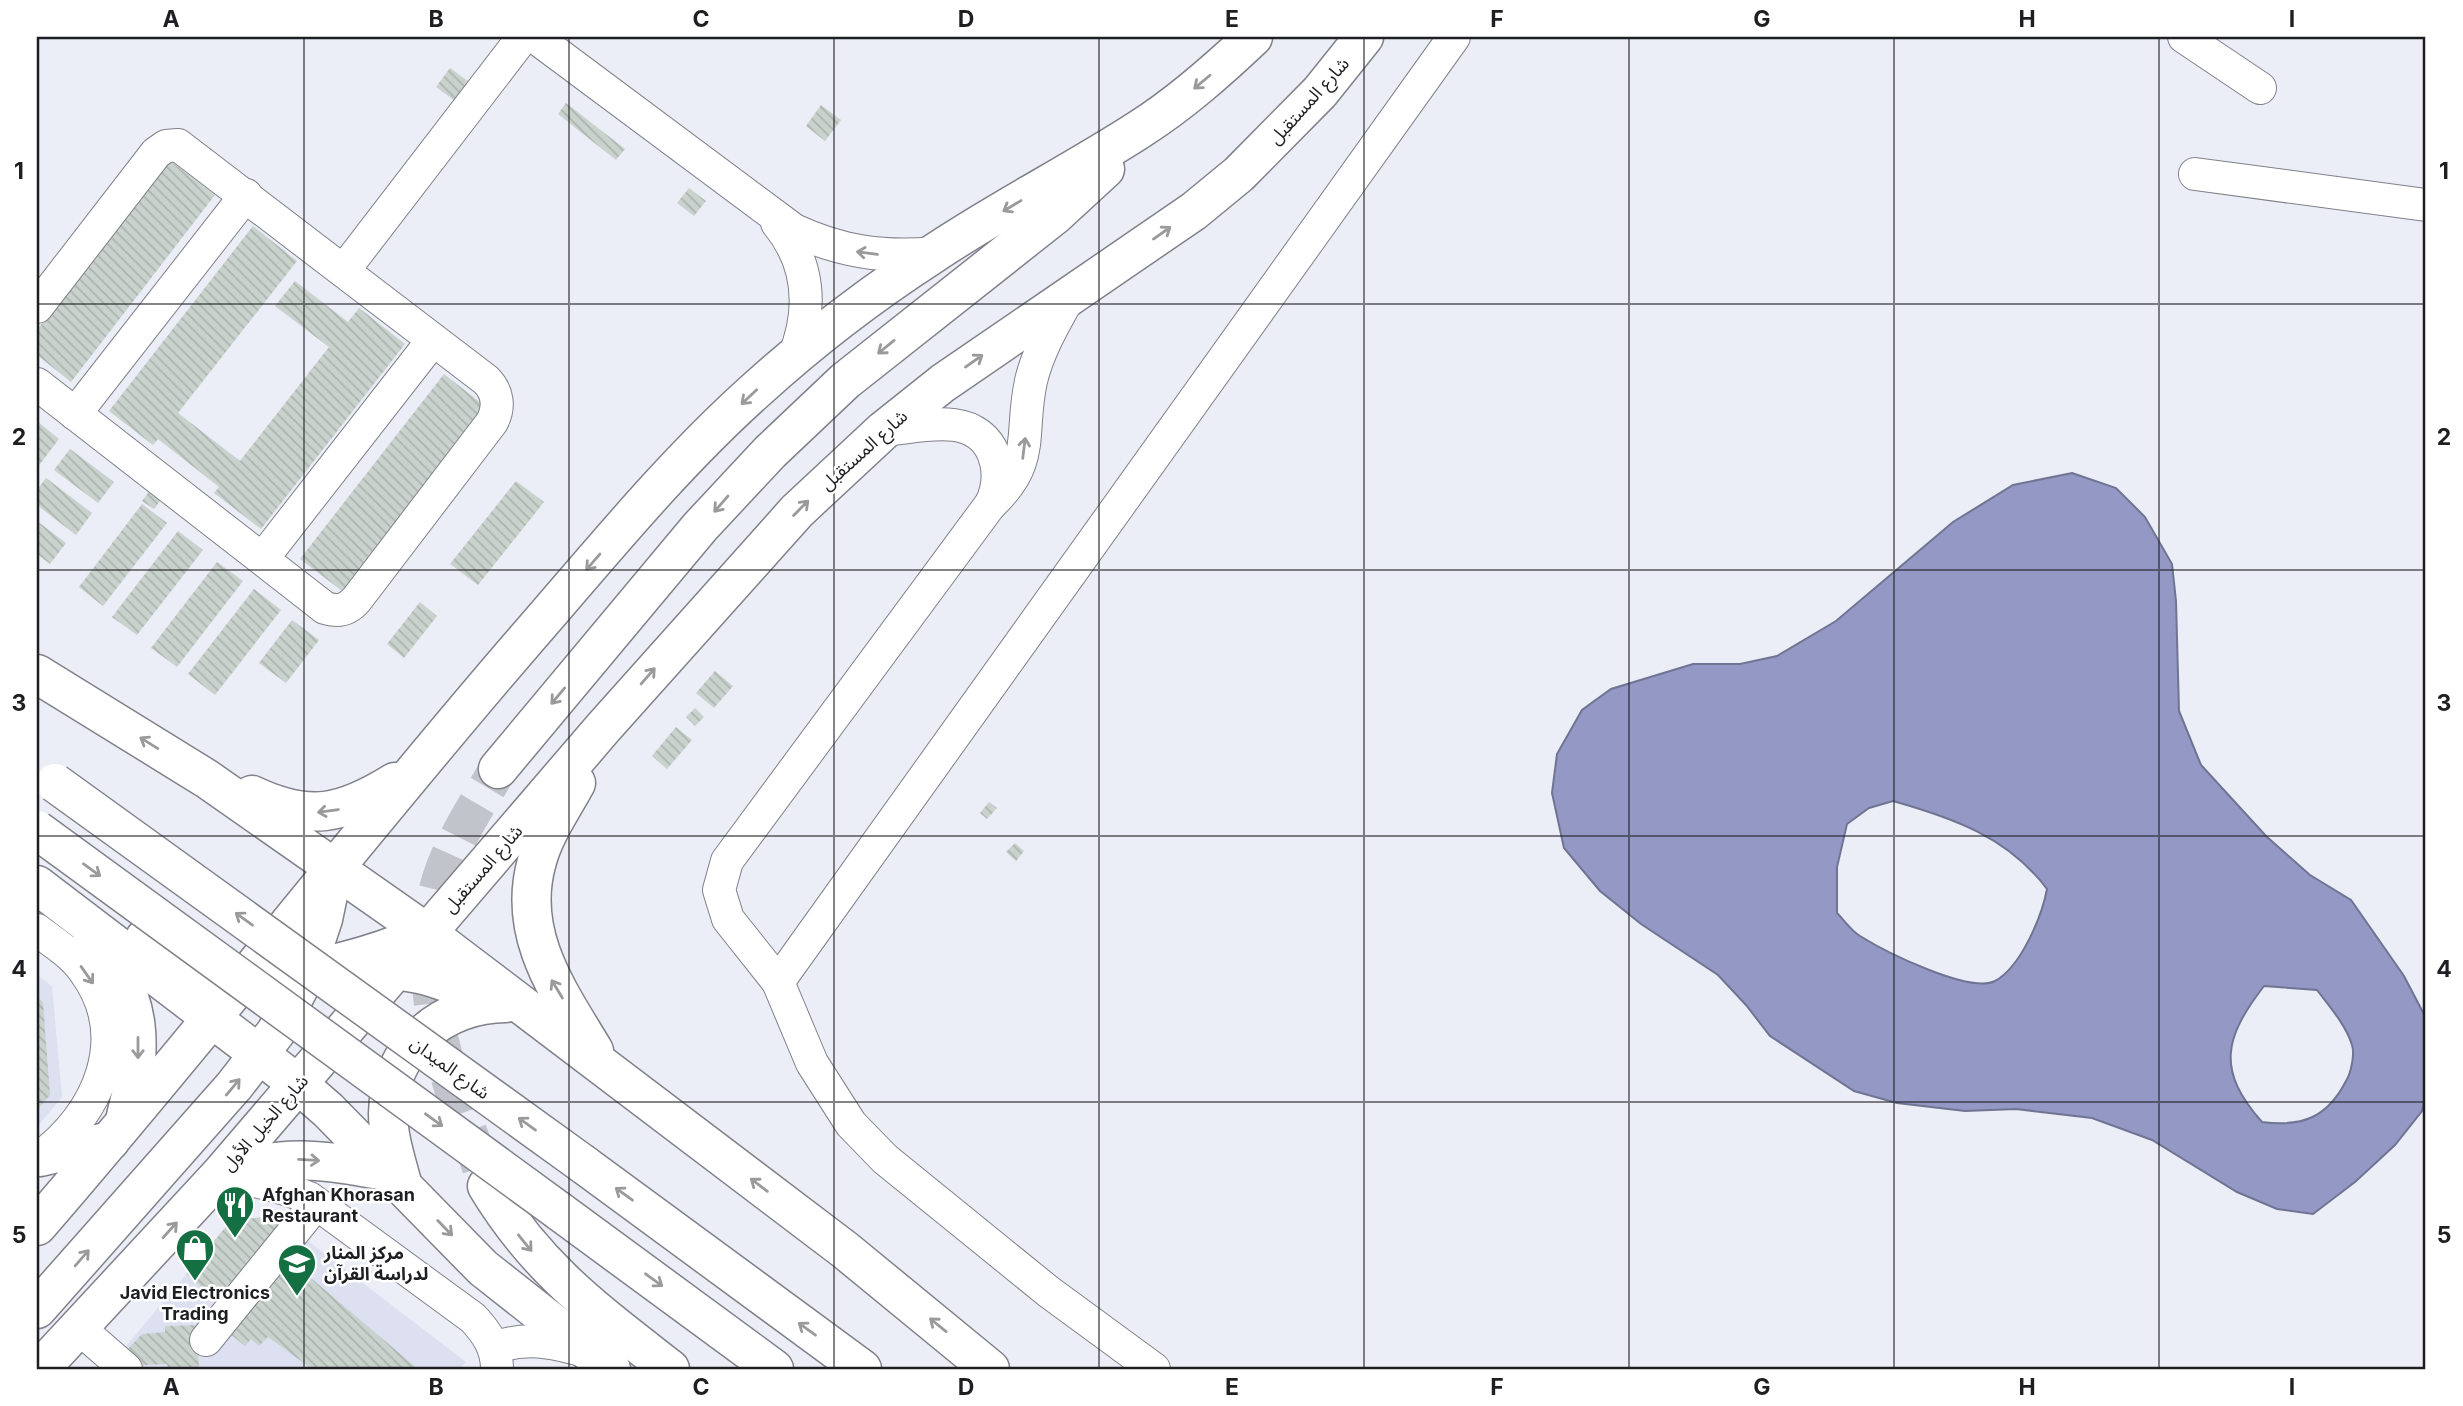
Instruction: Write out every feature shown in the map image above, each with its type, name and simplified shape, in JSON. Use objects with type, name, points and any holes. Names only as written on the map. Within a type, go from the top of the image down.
[{"type":"main road","points":[[37,1226],[245,976],[343,873],[411,772],[659,487],[719,424],[794,357],[934,253],[1142,128],[1183,98],[1253,37]]},
{"type":"main road","name":"شارع المستقبل","points":[[427,933],[756,554],[884,430],[943,383],[1194,211],[1239,174],[1320,92],[1364,37]]},
{"type":"main road","points":[[498,769],[700,527],[770,452],[885,348],[1078,195],[1142,128]]},
{"type":"main road","points":[[37,674],[207,779],[427,933],[845,1250],[990,1369]]},
{"type":"main road","points":[[603,728],[537,859],[531,891],[532,924],[546,970],[605,1069]]},
{"type":"main road","points":[[207,779],[285,809],[308,813],[331,812],[354,805],[411,772]]},
{"type":"main road","name":"شارع الميدان","points":[[46,775],[862,1369]]},
{"type":"main road","points":[[37,830],[774,1369]]},
{"type":"main road","points":[[298,1084],[323,919],[343,873]]},
{"type":"main road","points":[[37,875],[54,877],[177,960],[216,975],[315,974],[396,969],[439,978],[477,994],[519,1003]]},
{"type":"main road","points":[[37,885],[298,1084],[396,1177],[483,1268],[598,1360]]},
{"type":"main road","points":[[37,896],[101,950],[127,992],[138,1042],[137,1068],[117,1133]]},
{"type":"main road","points":[[211,1017],[265,992],[427,933]]},
{"type":"main road","name":"شارع الخيل الأول","points":[[40,1369],[80,1329],[219,1176],[427,933]]},
{"type":"main road","points":[[37,1309],[260,1054],[315,974]]},
{"type":"main road","points":[[396,1177],[388,1116],[389,1094],[405,1054],[418,1037],[454,1013],[474,1006],[519,1003]]},
{"type":"main road","points":[[38,1158],[117,1133]]},
{"type":"main road","points":[[219,1176],[248,1165],[299,1159],[396,1177]]},
{"type":"main road","points":[[487,1186],[517,1234],[554,1275],[670,1369]]},
{"type":"street","points":[[344,270],[523,37]]},
{"type":"street","points":[[535,37],[771,216],[818,242],[874,255],[934,253]]},
{"type":"street","points":[[778,982],[1454,37]]},
{"type":"street","points":[[2184,37],[2260,88]]},
{"type":"street","points":[[37,307],[160,149],[172,145],[184,147],[491,386],[497,400],[496,415],[357,599],[343,610],[325,608],[37,384]]},
{"type":"street","points":[[2195,174],[2426,205]]},
{"type":"street","points":[[75,414],[246,195]]},
{"type":"street","points":[[771,216],[793,246],[806,281],[807,307],[803,333],[794,357]]},
{"type":"street","points":[[1069,298],[1047,337],[1032,379],[1023,461],[1016,478],[990,505],[727,861],[719,890],[724,913],[778,982],[823,1084],[867,1142],[1060,1300],[1154,1369]]},
{"type":"street","points":[[263,558],[433,340]]},
{"type":"street","points":[[884,430],[953,425],[976,433],[995,457],[999,473],[997,490],[990,505]]},
{"type":"street","points":[[37,930],[72,956],[94,986],[106,1021],[108,1042],[101,1084],[91,1103],[68,1133],[38,1158]]},
{"type":"street","points":[[219,1176],[259,1181],[313,1201],[474,1318],[486,1332],[495,1359],[513,1341],[536,1340],[598,1360]]},
{"type":"street","points":[[206,1340],[313,1201]]},
{"type":"street","points":[[80,1329],[126,1369]]},
{"type":"shaded area","points":[[37,975],[52,986],[62,1097],[37,1127]]},
{"type":"shaded area","points":[[274,1215],[466,1362],[460,1369],[144,1369],[122,1351],[230,1222]]},
{"type":"water","points":[[2072,473],[2116,488],[2145,517],[2172,564],[2176,601],[2179,711],[2201,765],[2266,836],[2310,875],[2351,900],[2404,976],[2426,1018],[2426,1092],[2422,1111],[2395,1145],[2355,1182],[2313,1214],[2277,1209],[2237,1192],[2152,1140],[2092,1118],[2016,1109],[1965,1111],[1897,1103],[1854,1091],[1770,1036],[1718,975],[1641,924],[1600,891],[1564,848],[1552,793],[1557,754],[1582,710],[1611,689],[1693,664],[1740,664],[1777,656],[1836,621],[1953,522],[2013,485]],"holes":[[[1893,801],[1978,832],[2015,856],[2047,889],[2035,926],[2022,953],[1995,981],[1966,982],[1906,960],[1857,934],[1837,913],[1837,867],[1847,824],[1869,808]],[[2264,986],[2317,990],[2341,1023],[2352,1045],[2351,1068],[2339,1094],[2322,1112],[2301,1121],[2262,1122],[2237,1086],[2232,1070],[2231,1054],[2240,1022]]]},
{"type":"building","points":[[450,68],[469,82],[455,101],[436,87]]},
{"type":"building","points":[[566,103],[625,149],[616,160],[558,114]]},
{"type":"building","points":[[821,105],[841,120],[825,141],[806,126]]},
{"type":"building","points":[[169,160],[215,195],[71,382],[37,355],[37,330]]},
{"type":"building","points":[[689,188],[706,201],[694,216],[677,203]]},
{"type":"building","points":[[253,226],[297,261],[178,413],[240,461],[329,347],[275,306],[295,281],[348,322],[359,308],[405,344],[261,529],[214,493],[219,487],[158,439],[153,445],[109,411]]},
{"type":"building","points":[[444,374],[490,410],[346,594],[300,559]]},
{"type":"building","points":[[37,421],[59,439],[37,468]]},
{"type":"building","points":[[70,449],[114,482],[98,503],[54,470]]},
{"type":"building","points":[[46,478],[92,513],[76,535],[37,505],[37,490]]},
{"type":"building","points":[[516,481],[544,502],[478,585],[450,564]]},
{"type":"building","points":[[151,489],[163,497],[154,509],[142,501]]},
{"type":"building","points":[[142,504],[167,523],[103,606],[79,587]]},
{"type":"building","points":[[37,521],[66,543],[50,564],[37,554]]},
{"type":"building","points":[[178,531],[203,550],[137,635],[112,617]]},
{"type":"building","points":[[217,562],[243,581],[177,667],[151,648]]},
{"type":"building","points":[[254,589],[281,610],[215,695],[188,674]]},
{"type":"building","points":[[420,602],[437,616],[404,658],[387,644]]},
{"type":"building","points":[[292,620],[319,640],[286,683],[259,663]]},
{"type":"building","points":[[715,671],[733,686],[714,708],[696,693]]},
{"type":"building","points":[[695,708],[704,717],[695,726],[686,717]]},
{"type":"building","points":[[676,727],[692,740],[667,769],[652,756]]},
{"type":"building","points":[[989,802],[997,808],[987,819],[980,813]]},
{"type":"building","points":[[1015,843],[1024,851],[1016,861],[1006,852]]},
{"type":"building","points":[[37,997],[43,1002],[50,1095],[37,1110]]},
{"type":"building","points":[[274,1215],[288,1225],[221,1303],[186,1274],[230,1222]]},
{"type":"building","name":"مركز المنار لدراسة القرآن","points":[[291,1261],[418,1369],[312,1369],[268,1337],[259,1346],[251,1339],[245,1346],[229,1333]]},
{"type":"building","points":[[197,1325],[199,1369],[168,1369],[167,1364],[143,1365],[127,1350],[142,1334],[165,1332],[165,1326]]},
{"type":"tunnel","points":[[481,1167],[457,1101],[439,1036],[430,969],[431,934],[436,898],[446,864],[498,769]]},
{"type":"place","name":"Afghan Khorasan Restaurant","points":[[235,1239]]},
{"type":"place","name":"Javid Electronics Trading","points":[[195,1282]]},
{"type":"place","name":"مركز المنار لدراسة القرآن","points":[[297,1297]]}]
